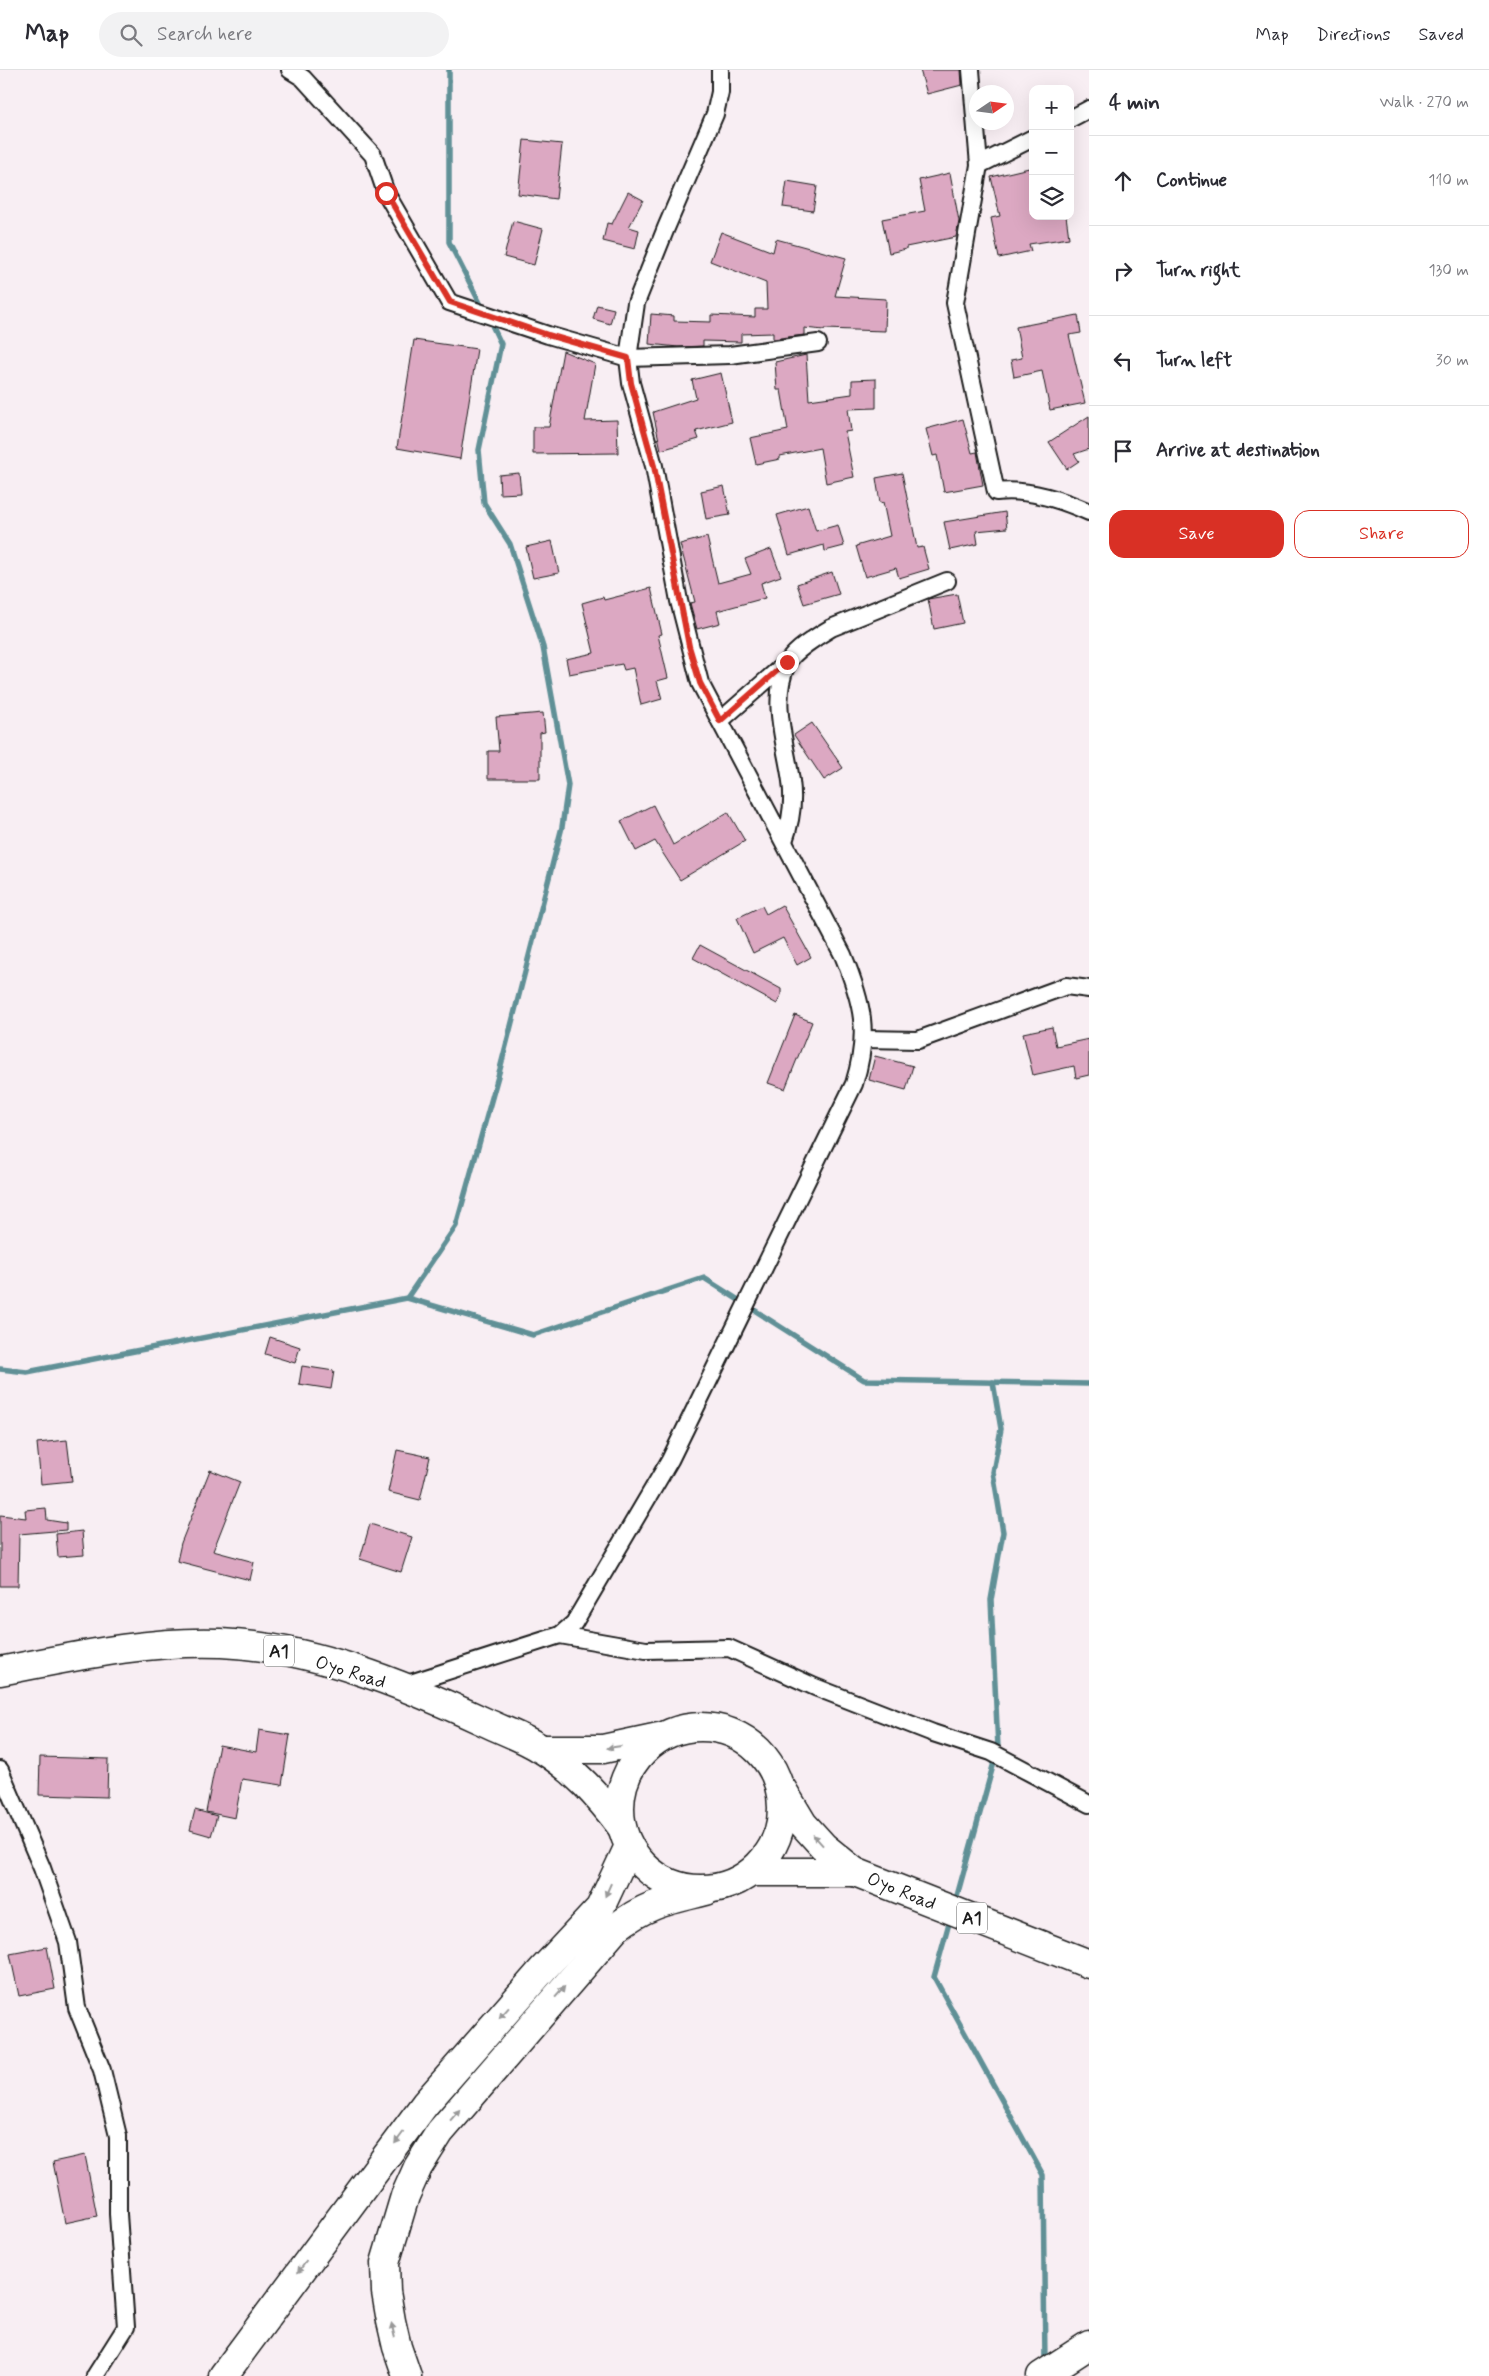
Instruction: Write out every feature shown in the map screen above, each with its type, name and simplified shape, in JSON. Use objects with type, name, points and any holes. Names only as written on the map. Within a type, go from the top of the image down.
[{"type":"highway","name":"Oyo Road","points":[[0,1671],[144,1644],[222,1643],[286,1652],[349,1668],[402,1686],[450,1706],[542,1749],[595,1792],[625,1836]]},
{"type":"highway","points":[[407,2376],[397,2347],[391,2321],[386,2292],[385,2263],[405,2196],[418,2167],[440,2132],[616,1928],[633,1914],[658,1903],[731,1885],[753,1872],[767,1858],[779,1832],[783,1803],[779,1784],[771,1765],[758,1749],[741,1737],[722,1729],[702,1726],[662,1736],[648,1746],[636,1759],[627,1774],[620,1808],[625,1836],[642,1865],[661,1880],[683,1889],[706,1890]]},
{"type":"highway","name":"Oyo Road","points":[[542,1749],[603,1749],[662,1736]]},
{"type":"highway","name":"Oyo Road","points":[[779,1784],[803,1824],[823,1846],[855,1872],[1089,1964]]},
{"type":"highway","points":[[223,2376],[425,2104],[544,1968],[600,1908],[625,1836]]},
{"type":"highway","name":"Oyo Road","points":[[753,1872],[855,1872]]},
{"type":"highway","points":[[1041,2376],[1089,2344]]},
{"type":"street","points":[[290,70],[303,78],[373,155],[386,193],[450,302],[548,335],[628,358],[730,355],[818,343]]},
{"type":"street","points":[[402,1686],[560,1635],[574,1623],[670,1460],[854,1084],[862,1058],[864,1039],[861,1012],[854,983],[839,947],[700,683],[689,646],[654,466],[631,383],[628,358],[636,303],[715,114],[720,92],[720,70]]},
{"type":"street","points":[[971,70],[979,165],[955,302],[996,492],[1015,490],[1077,506],[1089,512]]},
{"type":"street","points":[[1074,117],[1089,109]]},
{"type":"street","points":[[979,165],[1029,140]]},
{"type":"street","points":[[720,721],[814,638],[831,628],[947,581]]},
{"type":"street","points":[[784,841],[791,820],[791,783],[781,721],[780,686],[787,662]]},
{"type":"street","points":[[864,1039],[918,1040],[1066,986],[1089,989]]},
{"type":"street","points":[[560,1635],[646,1650],[729,1648],[815,1687],[933,1733],[990,1752],[1089,1804]]},
{"type":"street","points":[[0,1770],[42,1868],[68,1942],[77,2008],[102,2070],[118,2136],[118,2214],[126,2327],[95,2376]]},
{"type":"building","points":[[920,70],[961,70],[962,85],[927,94]]},
{"type":"building","points":[[524,140],[562,144],[556,199],[518,194]]},
{"type":"building","points":[[1029,168],[1029,220],[1067,220],[1069,238],[1029,244],[1031,251],[999,258],[991,218],[1000,216],[991,177]]},
{"type":"building","points":[[950,173],[959,221],[956,237],[906,247],[906,249],[889,253],[882,219],[925,211],[919,180]]},
{"type":"building","points":[[787,181],[817,186],[813,211],[783,207]]},
{"type":"building","points":[[628,192],[643,200],[629,227],[639,230],[635,249],[603,241],[607,223],[612,224]]},
{"type":"building","points":[[513,221],[543,229],[534,265],[504,257]]},
{"type":"building","points":[[721,232],[773,252],[776,239],[846,258],[835,296],[886,299],[885,331],[804,328],[804,335],[773,339],[773,333],[741,334],[741,342],[703,341],[703,346],[678,347],[649,344],[651,314],[674,316],[674,321],[711,322],[711,315],[755,317],[755,309],[767,309],[766,283],[710,261]]},
{"type":"building","points":[[597,305],[614,309],[610,324],[593,319]]},
{"type":"building","points":[[1078,315],[1081,333],[1069,335],[1085,403],[1050,410],[1042,371],[1014,377],[1011,360],[1022,358],[1016,327]]},
{"type":"building","points":[[414,340],[477,349],[460,459],[397,448]]},
{"type":"building","points":[[563,351],[595,364],[585,421],[617,420],[618,453],[533,454],[533,427],[549,427]]},
{"type":"building","points":[[806,355],[809,400],[852,394],[852,380],[876,379],[876,408],[848,409],[851,431],[845,432],[854,477],[826,483],[820,448],[780,456],[780,459],[756,464],[750,438],[788,430],[781,390],[777,390],[775,362]]},
{"type":"building","points":[[721,373],[732,422],[696,431],[699,439],[661,450],[653,412],[696,398],[692,380]]},
{"type":"building","points":[[1089,416],[1089,449],[1074,454],[1079,461],[1067,469],[1049,442]]},
{"type":"building","points":[[963,419],[972,453],[977,452],[983,485],[944,492],[937,455],[933,456],[926,429]]},
{"type":"building","points":[[519,473],[521,493],[500,494],[499,475]]},
{"type":"building","points":[[902,473],[917,548],[923,547],[929,569],[899,578],[896,568],[865,577],[856,546],[890,536],[883,502],[880,503],[876,478]]},
{"type":"building","points":[[724,486],[730,515],[706,519],[701,491]]},
{"type":"building","points":[[808,506],[816,531],[838,525],[844,546],[825,551],[824,545],[789,555],[777,515]]},
{"type":"building","points":[[1005,512],[1007,528],[976,531],[978,544],[950,550],[944,522]]},
{"type":"building","points":[[707,537],[718,583],[751,574],[745,559],[771,549],[781,576],[761,583],[765,598],[717,611],[720,623],[697,629],[690,603],[695,602],[680,544]]},
{"type":"building","points":[[552,541],[559,573],[533,578],[526,547]]},
{"type":"building","points":[[832,572],[839,594],[804,604],[797,584]]},
{"type":"building","points":[[651,588],[662,634],[658,635],[668,678],[657,681],[662,699],[641,705],[633,668],[624,670],[622,664],[569,674],[566,659],[594,653],[582,603],[603,597],[604,600]]},
{"type":"building","points":[[957,594],[963,623],[934,629],[928,599]]},
{"type":"building","points":[[543,713],[545,732],[540,733],[540,779],[488,779],[488,751],[499,751],[496,717]]},
{"type":"building","points":[[812,723],[843,768],[824,780],[794,735]]},
{"type":"building","points":[[653,805],[673,845],[728,812],[745,841],[680,880],[655,841],[636,851],[621,821]]},
{"type":"building","points":[[782,905],[811,957],[797,965],[783,938],[753,953],[737,918],[762,906],[766,914]]},
{"type":"building","points":[[700,945],[781,989],[781,995],[777,1004],[693,958]]},
{"type":"building","points":[[795,1015],[812,1022],[785,1089],[768,1083]]},
{"type":"building","points":[[1052,1027],[1056,1046],[1089,1039],[1089,1075],[1076,1078],[1074,1066],[1033,1075],[1023,1033]]},
{"type":"building","points":[[875,1056],[913,1066],[906,1090],[869,1080]]},
{"type":"building","points":[[270,1337],[300,1347],[295,1363],[265,1354]]},
{"type":"building","points":[[302,1366],[334,1371],[331,1389],[299,1384]]},
{"type":"building","points":[[67,1440],[72,1481],[41,1484],[37,1443]]},
{"type":"building","points":[[397,1450],[430,1457],[420,1500],[388,1492]]},
{"type":"building","points":[[210,1470],[240,1482],[213,1551],[254,1562],[250,1580],[177,1561],[181,1543]]},
{"type":"building","points":[[46,1508],[47,1520],[66,1523],[66,1530],[19,1534],[18,1586],[0,1586],[0,1515],[26,1518],[25,1510]]},
{"type":"building","points":[[370,1524],[412,1537],[401,1572],[360,1559]]},
{"type":"building","points":[[82,1531],[84,1555],[58,1557],[56,1534]]},
{"type":"building","points":[[259,1730],[290,1735],[282,1785],[242,1779],[235,1818],[206,1812],[219,1745],[256,1752]]},
{"type":"building","points":[[40,1757],[108,1759],[107,1797],[39,1795]]},
{"type":"building","points":[[195,1810],[217,1816],[211,1836],[190,1830]]},
{"type":"building","points":[[47,1947],[55,1989],[19,1996],[10,1954]]},
{"type":"building","points":[[85,2155],[97,2216],[65,2223],[53,2162]]},
{"type":"waterway","points":[[449,70],[449,242],[483,309]]},
{"type":"waterway","points":[[407,1298],[456,1226],[500,1069],[562,827],[568,785],[543,647],[510,544],[484,503],[479,450],[501,344],[489,319]]},
{"type":"waterway","points":[[0,1369],[27,1372],[407,1298],[533,1335],[704,1278],[864,1380],[1089,1384]]},
{"type":"waterway","points":[[955,1903],[998,1748],[991,1600],[1003,1532],[993,1472],[1001,1429],[993,1382]]},
{"type":"waterway","points":[[951,1916],[934,1977],[1043,2175],[1045,2364]]},
{"type":"route","points":[[386,193],[450,302],[548,335],[628,358],[631,383],[654,466],[689,646],[700,683],[720,721],[787,662]]}]
